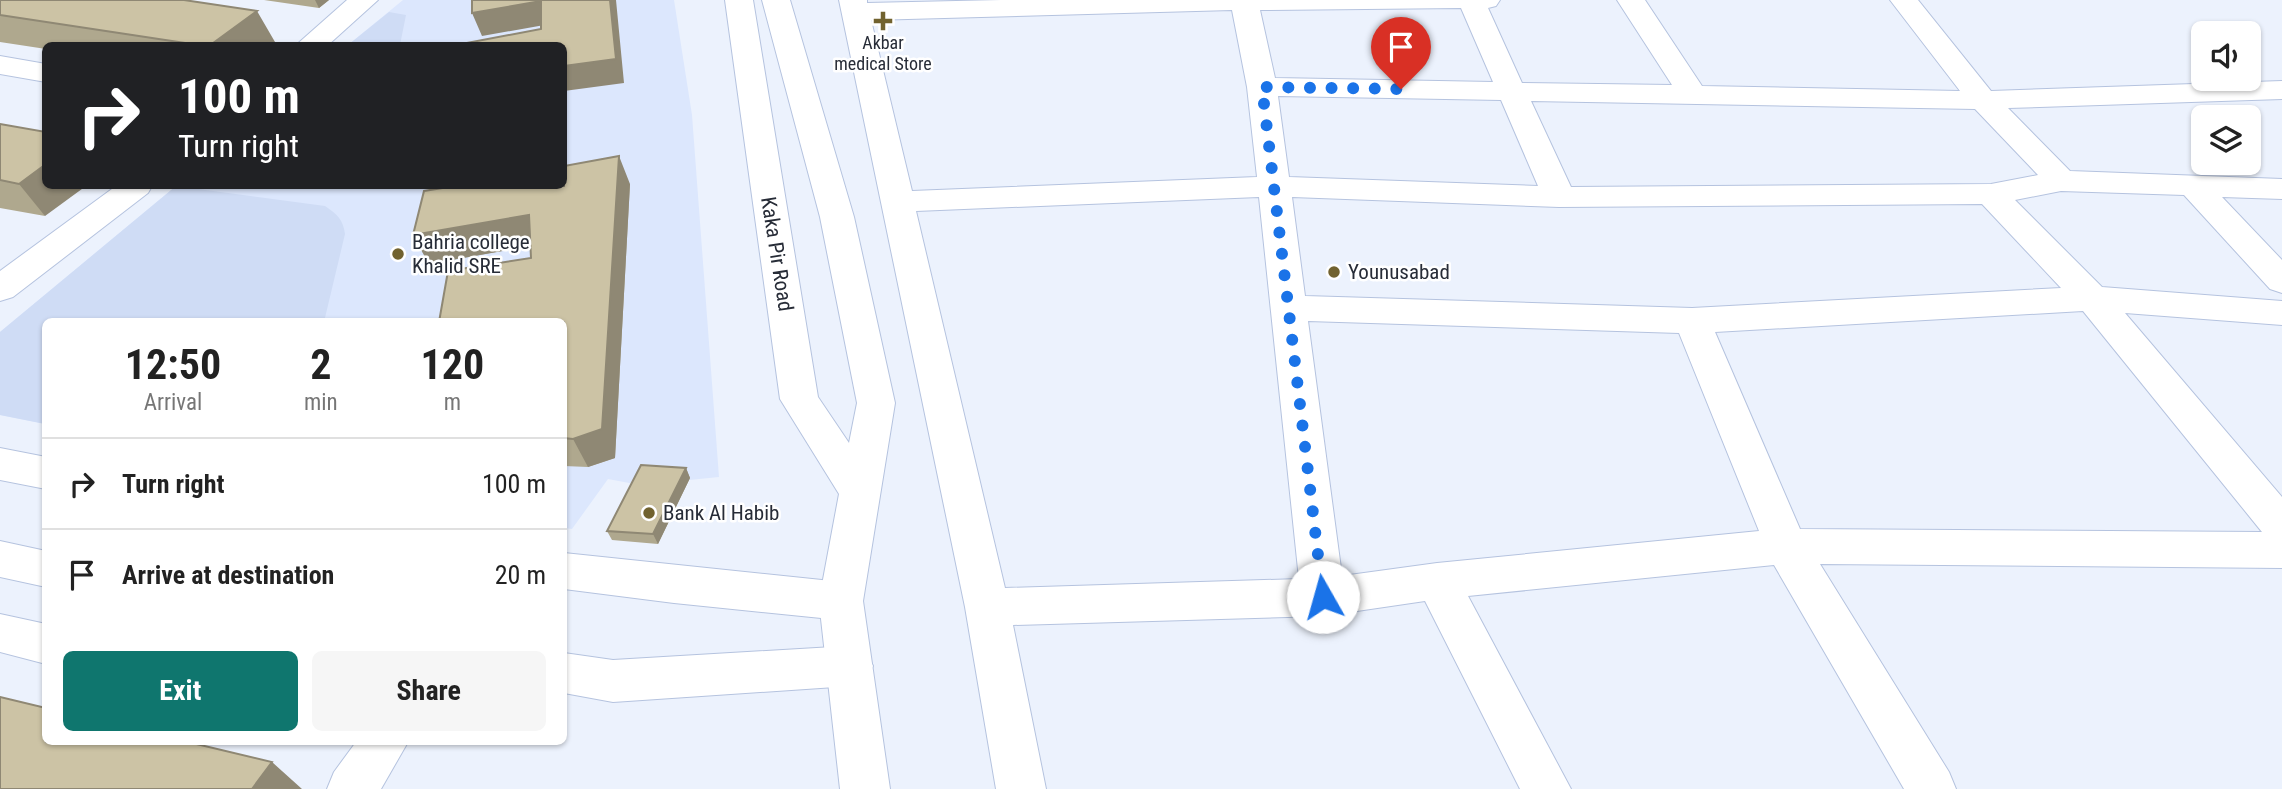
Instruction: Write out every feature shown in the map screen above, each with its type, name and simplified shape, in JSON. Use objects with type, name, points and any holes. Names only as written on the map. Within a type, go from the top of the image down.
[{"type":"street","points":[[314,42],[364,0]]},
{"type":"street","name":"Kaka Pir Road","points":[[739,0],[799,399],[860,492]]},
{"type":"street","points":[[776,0],[837,217],[876,403],[841,601],[865,789]]},
{"type":"street","points":[[1021,789],[987,607],[854,6],[1486,0]]},
{"type":"street","points":[[1631,0],[1692,94]]},
{"type":"street","points":[[1904,0],[1983,100],[2061,181]]},
{"type":"street","points":[[1244,1],[1262,87],[1323,597]]},
{"type":"street","points":[[1453,1],[1511,91],[1559,197]]},
{"type":"street","points":[[0,65],[42,72]]},
{"type":"street","points":[[1262,87],[1983,100],[2282,90]]},
{"type":"street","points":[[765,169],[821,161]]},
{"type":"street","points":[[896,202],[1274,186],[1559,197],[1991,194],[2061,181],[2282,189]]},
{"type":"street","points":[[2190,184],[2282,281]]},
{"type":"street","points":[[0,289],[132,189]]},
{"type":"street","points":[[1991,194],[2092,298],[2282,527]]},
{"type":"street","points":[[1289,308],[1692,321],[2092,298],[2282,313]]},
{"type":"street","points":[[1692,321],[1786,546],[1931,789]]},
{"type":"street","points":[[0,464],[42,472]]},
{"type":"street","points":[[987,607],[1323,597],[1437,581],[1786,546],[2282,550]]},
{"type":"street","points":[[0,559],[42,568]]},
{"type":"street","points":[[567,571],[841,601]]},
{"type":"street","points":[[1437,581],[1546,789]]},
{"type":"street","points":[[0,634],[42,643]]},
{"type":"street","points":[[567,673],[613,681],[850,666]]},
{"type":"street","points":[[352,789],[382,745]]},
{"type":"shaded area","name":"Bahria college Khalid SRE","points":[[403,0],[674,0],[692,115],[719,477],[640,485],[608,479],[572,529],[567,528],[567,318],[42,318],[42,423],[0,415],[0,332],[172,189],[567,189],[567,42],[352,42]]},
{"type":"shaded area","points":[[389,12],[406,15],[401,42],[352,42]]},
{"type":"shaded area","points":[[172,189],[198,189],[325,206],[336,214],[343,224],[345,234],[325,318],[42,318],[42,423],[0,415],[0,332]]},
{"type":"building","points":[[0,0],[184,0],[257,11],[214,42],[179,42],[0,15]]},
{"type":"building","points":[[472,0],[610,0],[616,59],[567,66],[567,42],[472,42],[541,29],[541,1],[472,13]]},
{"type":"building","points":[[0,124],[42,131],[42,167],[19,184],[0,180]]},
{"type":"building","points":[[619,156],[602,429],[573,439],[567,438],[567,318],[440,318],[448,271],[531,258],[529,215],[413,235],[424,191],[567,189],[567,165]]},
{"type":"building","name":"Bank Al Habib","points":[[641,465],[686,468],[653,534],[607,531]]},
{"type":"building","points":[[0,697],[42,707],[42,745],[201,745],[272,762],[252,789],[0,789]]},
{"type":"place","name":"Akbar medical Store","points":[[883,21]]},
{"type":"place","name":"Bahria college Khalid SRE","points":[[398,254]]},
{"type":"place","name":"Younusabad","points":[[1334,272]]},
{"type":"place","name":"Bank Al Habib","points":[[649,513]]},
{"type":"route","points":[[1323,597],[1262,87],[1401,89]]}]
